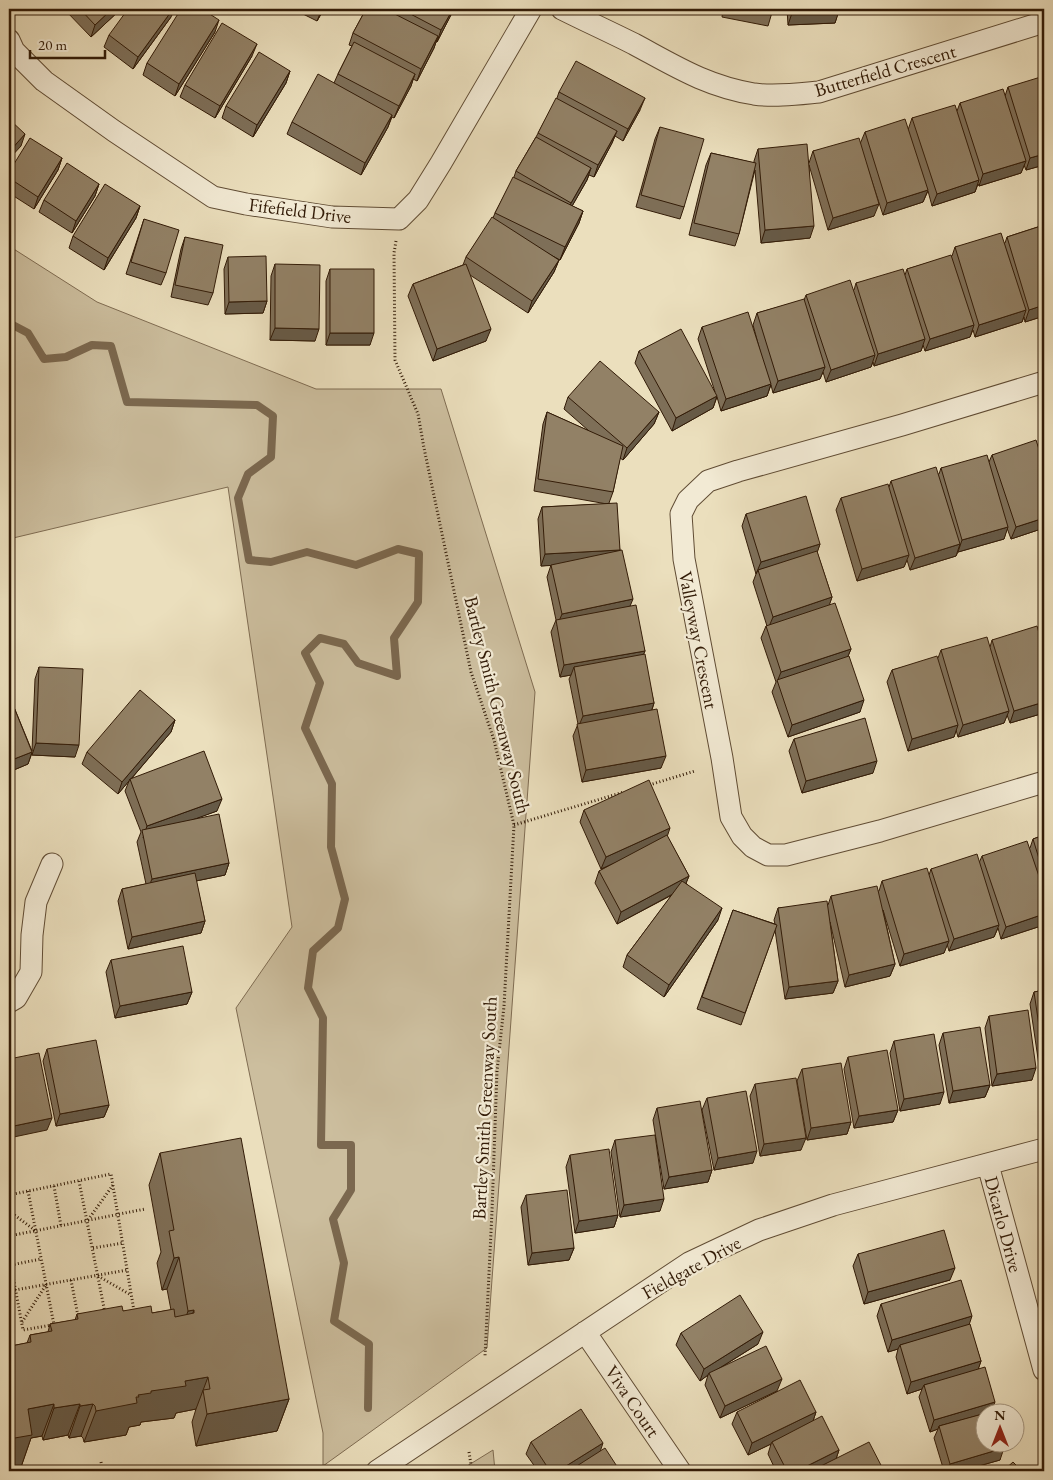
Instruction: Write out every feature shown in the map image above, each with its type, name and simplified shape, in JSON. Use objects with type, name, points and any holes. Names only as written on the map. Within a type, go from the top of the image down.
[{"type":"street","points":[[399,218],[418,200],[441,164],[531,9]]},
{"type":"street","name":"Butterfield Crescent","points":[[562,9],[689,74],[718,86],[756,94],[772,95],[819,92],[1044,22]]},
{"type":"street","name":"Fifefield Drive","points":[[9,40],[14,51],[44,82],[213,197],[332,217],[399,218]]},
{"type":"street","name":"Valleyway Crescent","points":[[1044,382],[708,481],[688,500],[681,514],[684,559],[722,758],[731,817],[742,836],[753,848],[768,855],[786,855],[880,831],[1044,782]]},
{"type":"street","points":[[9,1002],[16,998],[31,972],[32,935],[36,902],[52,864]]},
{"type":"street","name":"Fieldgate Drive","points":[[377,1471],[398,1459],[689,1263],[759,1230],[833,1205],[1044,1149]]},
{"type":"street","name":"Dicarlo Drive","points":[[988,1165],[1044,1370]]},
{"type":"street","name":"Viva Court","points":[[585,1332],[680,1471]]},
{"type":"path","name":"Bartley Smith Greenway South","points":[[399,218],[394,253],[395,360],[418,414],[471,672],[494,740],[514,825],[504,1006],[497,1071],[485,1356]]},
{"type":"path","points":[[638,788],[695,771]]},
{"type":"path","points":[[514,825],[628,791]]},
{"type":"path","points":[[9,1195],[111,1174],[134,1311],[124,1312]]},
{"type":"path","points":[[80,1181],[106,1316]]},
{"type":"path","points":[[87,1220],[113,1184]]},
{"type":"path","points":[[54,1186],[62,1226]]},
{"type":"path","points":[[28,1191],[54,1325]]},
{"type":"path","points":[[9,1236],[145,1209]]},
{"type":"path","points":[[9,1211],[36,1231]]},
{"type":"path","points":[[93,1248],[123,1243]]},
{"type":"path","points":[[9,1255],[23,1330],[62,1323]]},
{"type":"path","points":[[10,1265],[41,1260]]},
{"type":"path","points":[[15,1290],[127,1270]]},
{"type":"path","points":[[98,1275],[131,1295]]},
{"type":"path","points":[[71,1280],[79,1320]]},
{"type":"path","points":[[21,1323],[46,1284]]},
{"type":"path","points":[[469,1452],[472,1471]]},
{"type":"path","points":[[101,1462],[103,1471]]},
{"type":"shaded area","points":[[9,246],[97,302],[316,389],[441,389],[535,692],[487,1348],[323,1466],[323,1433],[236,1008],[292,927],[228,487],[9,539]]},
{"type":"shaded area","points":[[493,1450],[495,1471],[459,1471]]},
{"type":"building","points":[[80,9],[112,9],[95,25]]},
{"type":"building","points":[[128,9],[173,9],[138,57],[109,35]]},
{"type":"building","points":[[181,9],[202,9],[219,20],[179,84],[147,63]]},
{"type":"building","points":[[366,9],[385,9],[438,36],[421,69],[353,33]]},
{"type":"building","points":[[401,9],[453,9],[441,30]]},
{"type":"building","points":[[745,9],[773,9],[772,14]]},
{"type":"building","points":[[792,9],[839,9],[839,11],[792,13]]},
{"type":"building","points":[[222,23],[257,44],[220,106],[185,85]]},
{"type":"building","points":[[354,42],[415,74],[399,106],[338,74]]},
{"type":"building","points":[[259,52],[290,71],[257,125],[226,106]]},
{"type":"building","points":[[576,61],[645,98],[628,129],[559,92]]},
{"type":"building","points":[[318,74],[392,115],[365,163],[292,122]]},
{"type":"building","points":[[1044,76],[1044,154],[1030,158],[1008,87]]},
{"type":"building","points":[[1003,89],[1026,161],[983,174],[960,103]]},
{"type":"building","points":[[556,98],[617,131],[598,165],[538,133]]},
{"type":"building","points":[[955,105],[979,180],[937,194],[912,118]]},
{"type":"building","points":[[9,119],[25,134],[9,152]]},
{"type":"building","points":[[905,119],[928,190],[887,203],[865,132]]},
{"type":"building","points":[[660,127],[704,139],[684,207],[641,195]]},
{"type":"building","points":[[536,137],[591,168],[571,203],[516,171]]},
{"type":"building","points":[[30,138],[62,158],[38,197],[9,178],[9,172]]},
{"type":"building","points":[[859,138],[879,204],[833,218],[813,151]]},
{"type":"building","points":[[807,144],[814,226],[765,230],[758,149]]},
{"type":"building","points":[[711,153],[756,163],[739,234],[694,223]]},
{"type":"building","points":[[67,163],[99,184],[76,221],[44,200]]},
{"type":"building","points":[[513,177],[583,211],[565,247],[495,213]]},
{"type":"building","points":[[105,184],[140,206],[108,258],[73,236]]},
{"type":"building","points":[[492,217],[559,260],[532,301],[466,257]]},
{"type":"building","points":[[144,219],[179,230],[166,273],[131,262]]},
{"type":"building","points":[[1044,225],[1044,305],[1029,310],[1007,237]]},
{"type":"building","points":[[1001,233],[1026,310],[979,325],[955,247]]},
{"type":"building","points":[[185,237],[223,245],[213,293],[175,285]]},
{"type":"building","points":[[951,255],[974,325],[930,339],[907,269]]},
{"type":"building","points":[[266,256],[267,301],[229,302],[228,257]]},
{"type":"building","points":[[275,264],[320,265],[319,329],[275,328]]},
{"type":"building","points":[[466,264],[491,329],[437,349],[413,284]]},
{"type":"building","points":[[330,269],[374,269],[374,333],[330,333]]},
{"type":"building","points":[[903,269],[925,339],[878,354],[856,283]]},
{"type":"building","points":[[850,280],[875,355],[831,370],[806,295]]},
{"type":"building","points":[[804,299],[825,367],[778,381],[757,313]]},
{"type":"building","points":[[748,312],[771,384],[726,399],[702,327]]},
{"type":"building","points":[[681,329],[717,396],[676,418],[639,351]]},
{"type":"building","points":[[600,361],[659,412],[627,448],[568,397]]},
{"type":"building","points":[[547,412],[623,446],[613,492],[538,479]]},
{"type":"building","points":[[1044,437],[1044,449],[1041,438]]},
{"type":"building","points":[[1036,440],[1044,465],[1044,518],[1016,527],[992,455]]},
{"type":"building","points":[[987,455],[1008,527],[962,540],[941,468]]},
{"type":"building","points":[[936,467],[960,544],[915,558],[891,481]]},
{"type":"building","points":[[888,484],[909,555],[862,569],[841,498]]},
{"type":"building","points":[[806,496],[820,544],[761,562],[746,514]]},
{"type":"building","points":[[617,503],[620,550],[545,554],[542,507]]},
{"type":"building","points":[[622,550],[633,599],[562,614],[551,565]]},
{"type":"building","points":[[817,551],[832,597],[773,617],[758,570]]},
{"type":"building","points":[[835,603],[851,649],[781,672],[766,626]]},
{"type":"building","points":[[636,605],[645,651],[564,665],[556,620]]},
{"type":"building","points":[[9,615],[12,631],[9,632]]},
{"type":"building","points":[[1037,626],[1044,650],[1044,702],[1014,711],[992,640]]},
{"type":"building","points":[[987,637],[1009,711],[963,725],[941,650]]},
{"type":"building","points":[[645,654],[654,703],[583,716],[574,667]]},
{"type":"building","points":[[849,656],[864,700],[792,725],[777,680]]},
{"type":"building","points":[[937,656],[958,725],[912,739],[892,670]]},
{"type":"building","points":[[39,667],[83,669],[79,745],[36,743]]},
{"type":"building","points":[[140,690],[175,720],[122,782],[87,752]]},
{"type":"building","points":[[9,695],[32,752],[9,761]]},
{"type":"building","points":[[657,709],[666,756],[586,770],[577,724]]},
{"type":"building","points":[[865,718],[877,761],[806,781],[794,739]]},
{"type":"building","points":[[204,751],[222,799],[147,826],[130,779]]},
{"type":"building","points":[[649,780],[670,828],[606,857],[584,810]]},
{"type":"building","points":[[219,814],[229,863],[152,879],[142,830]]},
{"type":"building","points":[[667,835],[689,876],[621,912],[599,871]]},
{"type":"building","points":[[1044,835],[1044,875],[1033,839]]},
{"type":"building","points":[[1027,841],[1044,891],[1044,914],[1006,927],[982,856]]},
{"type":"building","points":[[977,854],[999,925],[954,939],[931,869]]},
{"type":"building","points":[[927,868],[949,941],[904,954],[882,881]]},
{"type":"building","points":[[195,873],[205,921],[132,937],[122,889]]},
{"type":"building","points":[[682,881],[722,908],[669,985],[627,955]]},
{"type":"building","points":[[877,886],[895,964],[849,975],[831,896]]},
{"type":"building","points":[[827,901],[838,981],[789,987],[778,908]]},
{"type":"building","points":[[733,910],[777,925],[745,1013],[702,997]]},
{"type":"building","points":[[183,946],[192,992],[120,1006],[111,960]]},
{"type":"building","points":[[1044,990],[1044,1060],[1034,992]]},
{"type":"building","points":[[1028,1010],[1036,1068],[997,1074],[989,1016]]},
{"type":"building","points":[[980,1027],[990,1085],[953,1091],[943,1033]]},
{"type":"building","points":[[934,1034],[944,1092],[904,1099],[894,1041]]},
{"type":"building","points":[[96,1040],[109,1105],[60,1114],[47,1049]]},
{"type":"building","points":[[887,1050],[898,1110],[859,1116],[848,1057]]},
{"type":"building","points":[[39,1053],[52,1118],[9,1127],[9,1059]]},
{"type":"building","points":[[841,1063],[851,1122],[811,1128],[802,1069]]},
{"type":"building","points":[[796,1078],[806,1138],[764,1144],[755,1084]]},
{"type":"building","points":[[746,1091],[757,1151],[718,1158],[707,1098]]},
{"type":"building","points":[[700,1101],[712,1170],[669,1177],[657,1108]]},
{"type":"building","points":[[655,1135],[664,1199],[624,1205],[615,1140]]},
{"type":"building","points":[[241,1138],[289,1399],[207,1414],[203,1390],[210,1389],[208,1377],[185,1381],[186,1386],[151,1391],[151,1393],[138,1395],[139,1397],[136,1397],[137,1403],[96,1411],[93,1404],[54,1408],[54,1404],[28,1409],[32,1435],[9,1439],[9,1332],[11,1346],[31,1342],[30,1335],[52,1331],[50,1324],[78,1319],[77,1314],[122,1306],[123,1311],[151,1306],[152,1313],[174,1309],[175,1317],[194,1313],[194,1310],[188,1311],[179,1257],[174,1258],[169,1231],[174,1230],[160,1153]]},
{"type":"building","points":[[609,1149],[618,1215],[579,1221],[570,1155]]},
{"type":"building","points":[[567,1190],[574,1248],[532,1253],[526,1195]]},
{"type":"building","points":[[944,1230],[955,1268],[868,1292],[858,1254]]},
{"type":"building","points":[[961,1280],[972,1316],[892,1340],[881,1304]]},
{"type":"building","points":[[10,1293],[13,1307],[9,1308],[9,1294]]},
{"type":"building","points":[[740,1295],[763,1332],[704,1369],[681,1333]]},
{"type":"building","points":[[9,1308],[13,1327],[9,1328]]},
{"type":"building","points":[[970,1324],[981,1361],[911,1382],[900,1345]]},
{"type":"building","points":[[766,1346],[782,1379],[725,1406],[709,1373]]},
{"type":"building","points":[[985,1367],[995,1402],[976,1402],[976,1408],[934,1420],[924,1385]]},
{"type":"building","points":[[800,1380],[816,1412],[752,1443],[737,1412]]},
{"type":"building","points":[[581,1409],[603,1443],[558,1471],[550,1471],[531,1442]]},
{"type":"building","points":[[822,1416],[839,1450],[797,1471],[787,1471],[772,1442]]},
{"type":"building","points":[[976,1416],[976,1452],[990,1452],[950,1464],[939,1426]]},
{"type":"building","points":[[869,1442],[884,1471],[811,1471]]},
{"type":"building","points":[[605,1448],[620,1471],[569,1471]]},
{"type":"building","points":[[1013,1462],[1022,1471],[1003,1471]]},
{"type":"waterway","points":[[9,323],[28,333],[44,359],[66,357],[92,345],[111,346],[127,402],[257,405],[273,416],[271,457],[248,474],[238,498],[249,560],[271,562],[307,552],[356,565],[398,549],[419,554],[418,602],[394,638],[397,676],[358,663],[344,644],[320,638],[305,653],[320,683],[305,728],[332,784],[331,847],[345,899],[338,928],[313,951],[308,988],[323,1018],[321,1145],[351,1145],[351,1190],[333,1219],[344,1263],[334,1321],[369,1344],[368,1408]]}]
